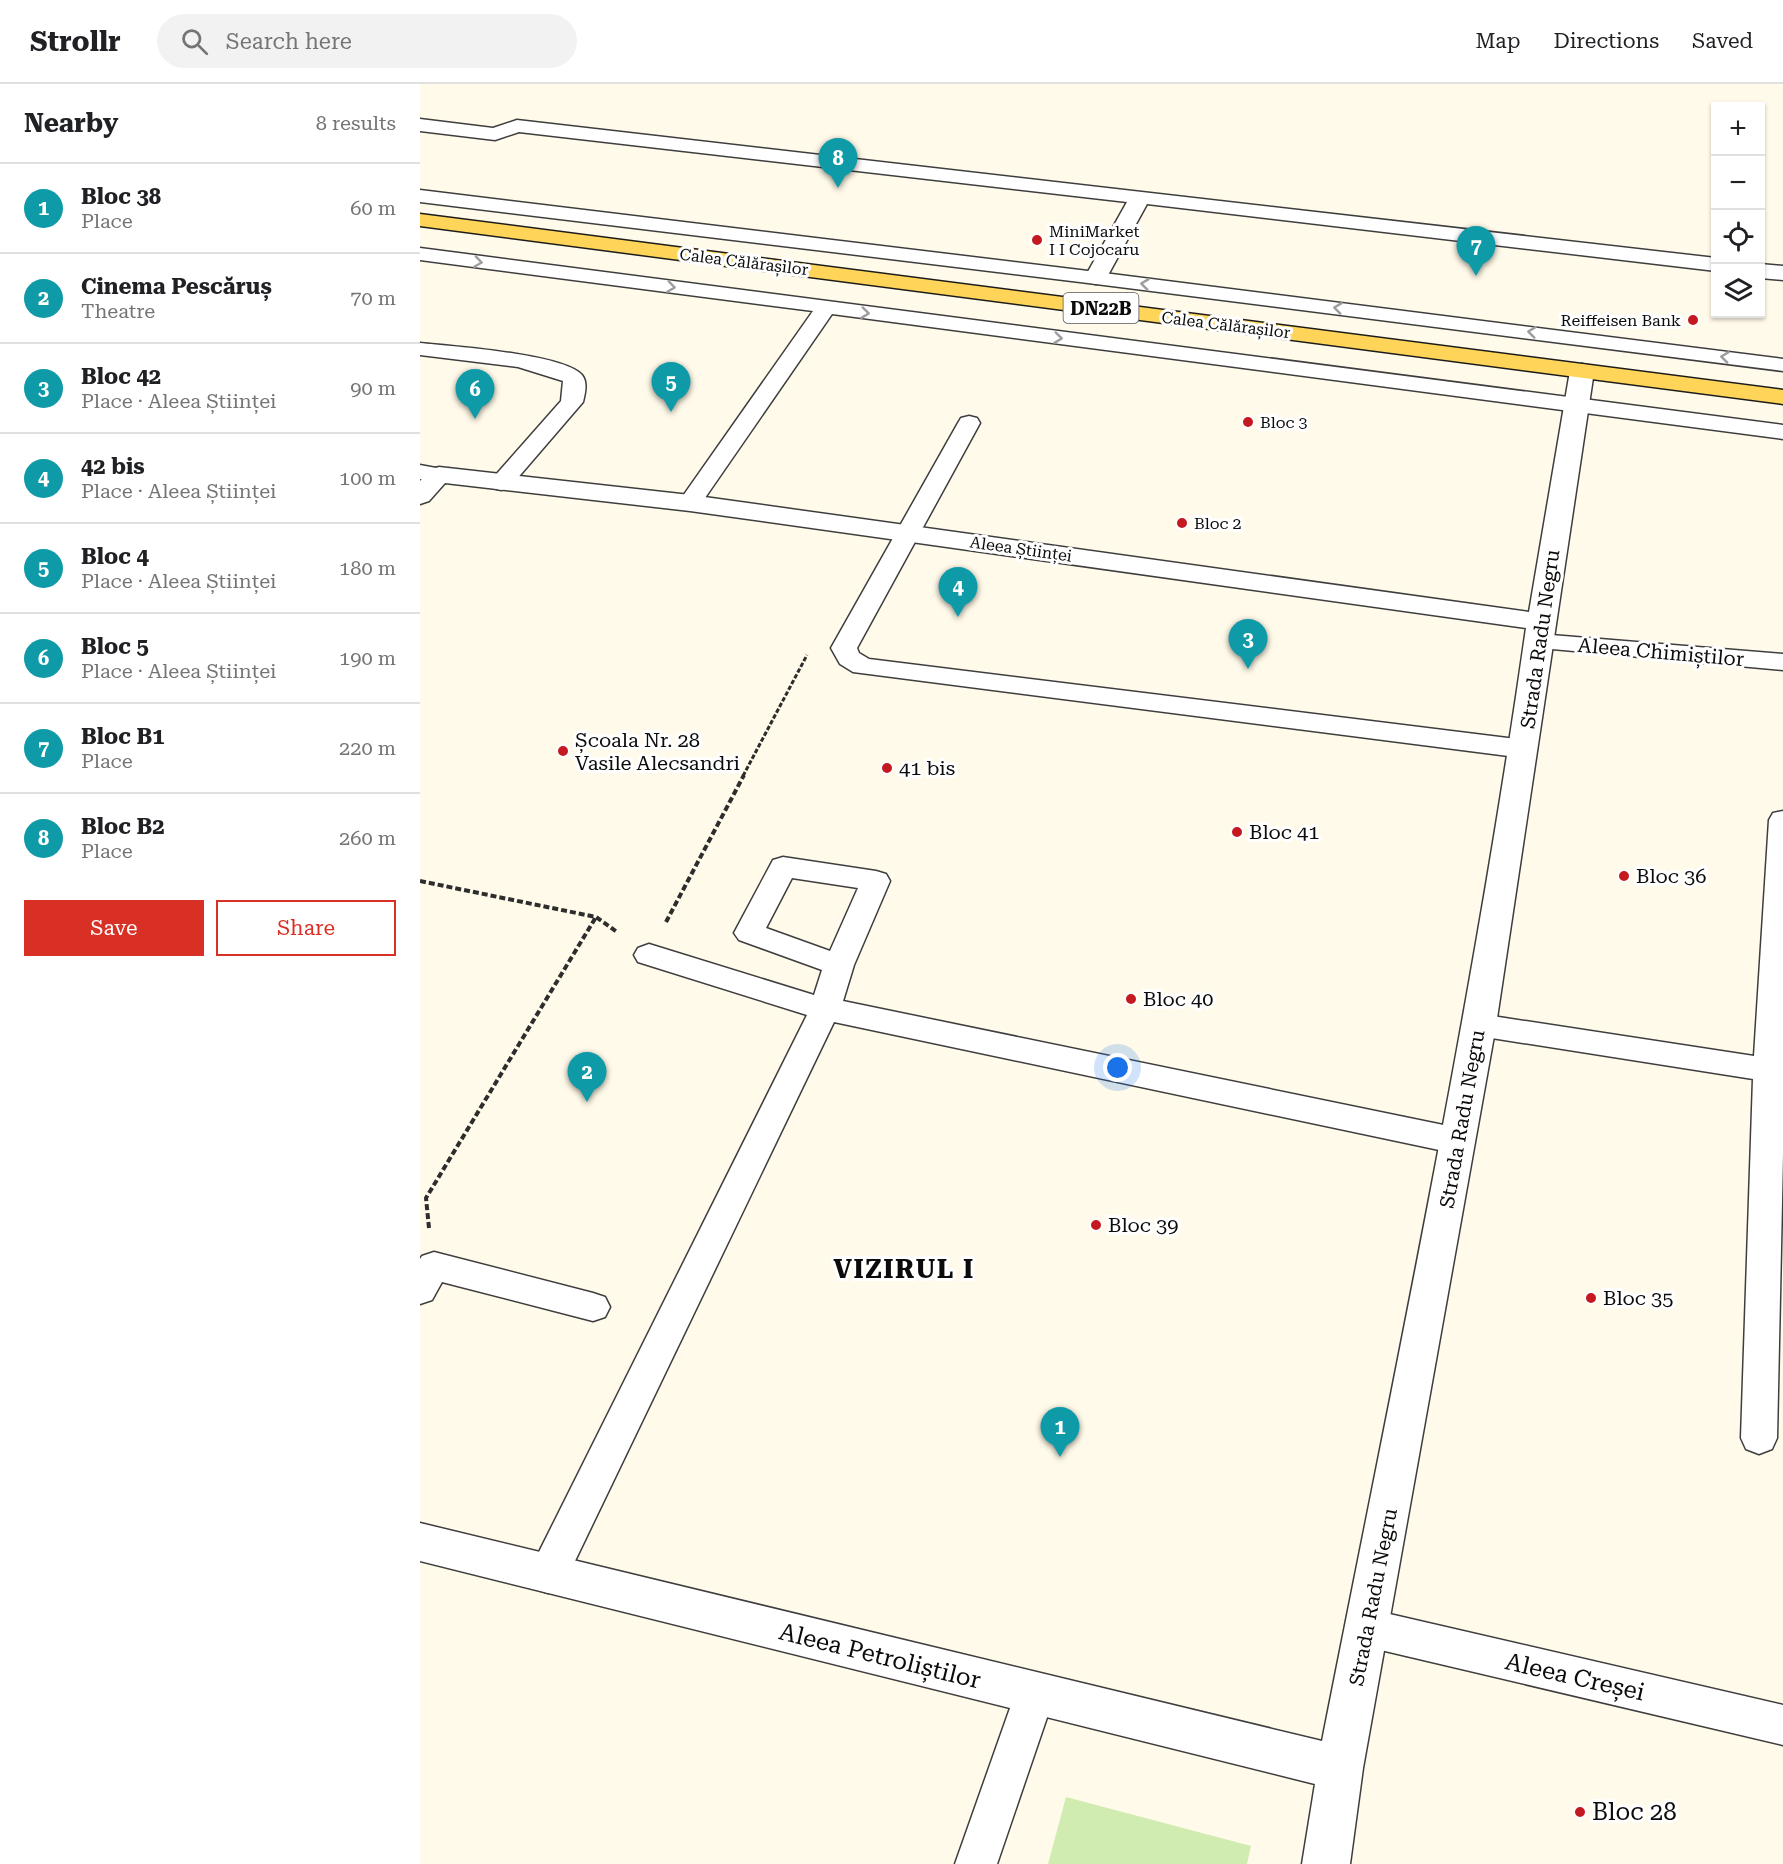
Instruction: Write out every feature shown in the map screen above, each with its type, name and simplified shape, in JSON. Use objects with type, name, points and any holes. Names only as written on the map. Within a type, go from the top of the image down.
[{"type":"main road","name":"Calea Călărașilor","points":[[420,220],[1783,397]]},
{"type":"street","points":[[420,125],[495,134],[517,126],[1711,264]]},
{"type":"street","points":[[1096,278],[1140,197]]},
{"type":"street","points":[[1765,271],[1783,273]]},
{"type":"street","name":"Strada Radu Negru","points":[[1326,1864],[1340,1768],[1479,1025],[1582,371]]},
{"type":"street","points":[[420,496],[430,473]]},
{"type":"street","name":"Aleea Științei","points":[[430,473],[690,503],[910,533],[1540,632]]},
{"type":"street","name":"Aleea Petroliștilor","points":[[420,1542],[1340,1768]]},
{"type":"lane","points":[[420,196],[1096,278],[1783,365]]},
{"type":"lane","points":[[420,254],[1783,432]]},
{"type":"lane","points":[[690,503],[826,308]]},
{"type":"lane","points":[[420,349],[536,363],[557,369],[573,378],[575,388],[572,402],[501,483]]},
{"type":"lane","points":[[969,423],[910,533],[844,648],[849,658],[862,666],[1524,749]]},
{"type":"lane","name":"Aleea Chimiștilor","points":[[1540,632],[1783,662]]},
{"type":"lane","points":[[1759,1438],[1769,1070],[1783,820]]},
{"type":"lane","points":[[649,955],[825,1009],[1458,1141]]},
{"type":"lane","points":[[548,1575],[825,1009],[839,965]]},
{"type":"lane","points":[[1479,1025],[1769,1070]]},
{"type":"lane","points":[[427,1278],[593,1307]]},
{"type":"lane","name":"Aleea Creșei","points":[[1368,1628],[1783,1725]]},
{"type":"lane","points":[[976,1864],[1035,1694]]},
{"type":"path","points":[[420,881],[596,917],[649,955],[808,653]]},
{"type":"path","points":[[427,1278],[426,1197],[596,917]]},
{"type":"green space","points":[[1066,1797],[1251,1846],[1247,1864],[1048,1864]]},
{"type":"place","name":"Bloc B2","points":[[838,188]]},
{"type":"place","name":"MiniMarket I I Cojocaru","points":[[1037,240]]},
{"type":"place","name":"Bloc B1","points":[[1476,276]]},
{"type":"place","name":"Reiffeisen Bank","points":[[1693,320]]},
{"type":"place","name":"Bloc 4","points":[[671,412]]},
{"type":"place","name":"Bloc 5","points":[[475,419]]},
{"type":"place","name":"Bloc 3","points":[[1248,422]]},
{"type":"place","name":"Bloc 2","points":[[1182,523]]},
{"type":"place","name":"42 bis","points":[[958,617]]},
{"type":"place","name":"Bloc 42","points":[[1248,669]]},
{"type":"place","name":"Școala Nr. 28 Vasile Alecsandri","points":[[563,751]]},
{"type":"place","name":"41 bis","points":[[887,768]]},
{"type":"place","name":"Bloc 41","points":[[1237,832]]},
{"type":"place","name":"Bloc 36","points":[[1624,876]]},
{"type":"place","name":"Bloc 40","points":[[1131,999]]},
{"type":"place","name":"Cinema Pescăruș","points":[[587,1102]]},
{"type":"place","name":"Bloc 39","points":[[1096,1225]]},
{"type":"place","name":"Bloc 35","points":[[1591,1298]]},
{"type":"place","name":"Bloc 38","points":[[1060,1457]]},
{"type":"place","name":"Bloc 28","points":[[1580,1812]]},
{"type":"district","name":"VIZIRUL I","points":[[904,1269]]}]
